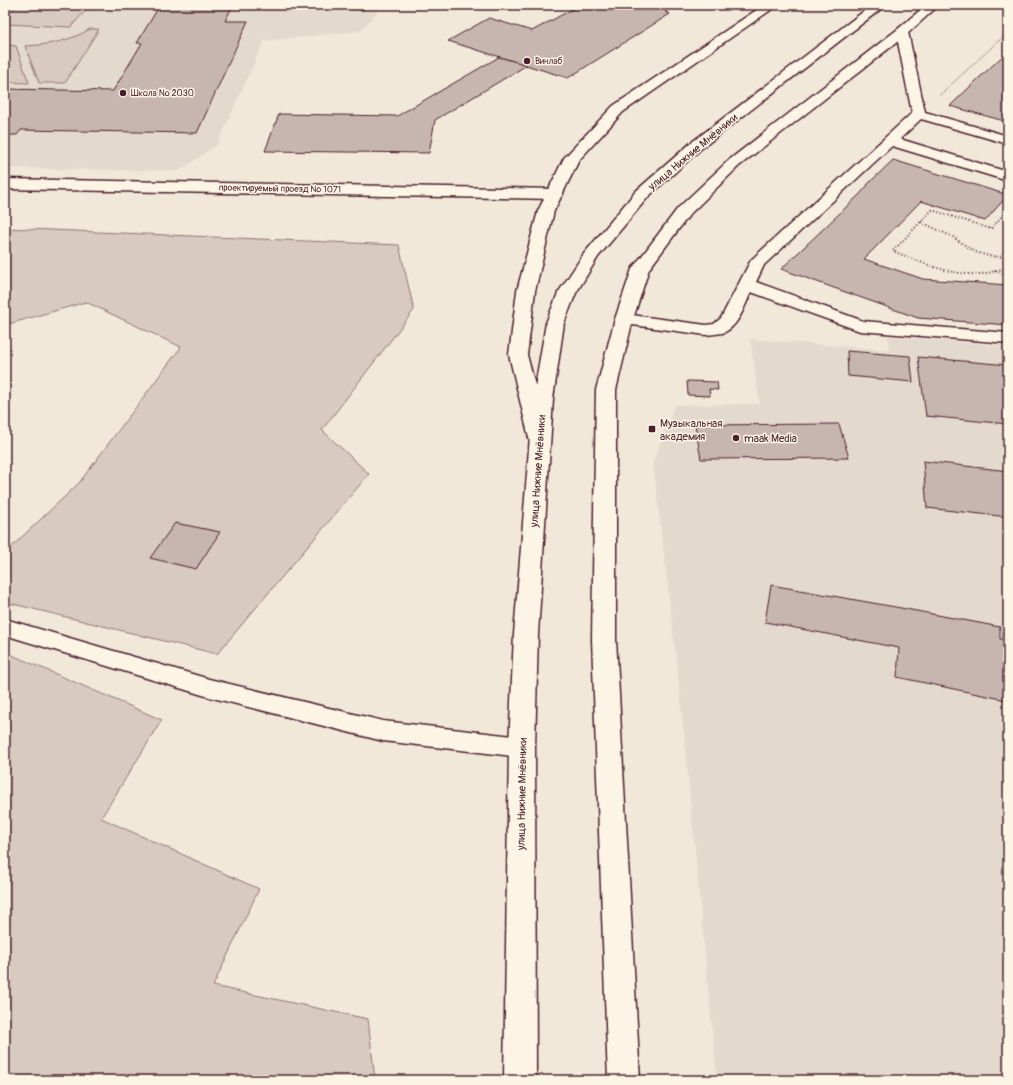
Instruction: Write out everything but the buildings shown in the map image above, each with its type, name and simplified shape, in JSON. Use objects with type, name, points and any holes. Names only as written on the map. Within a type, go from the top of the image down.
[{"type":"main road","points":[[540,441],[518,355],[526,291],[546,211],[572,158],[618,109],[772,5]]},
{"type":"main road","name":"улица Нижние Мнёвники","points":[[520,1080],[522,747],[526,634],[543,399],[555,323],[567,293],[591,255],[642,194],[698,145],[880,5]]},
{"type":"main road","points":[[624,1080],[604,639],[606,390],[624,319],[641,269],[684,211],[734,162],[902,32],[933,5]]},
{"type":"main road","name":"проектируемый проезд № 1071","points":[[5,184],[554,194]]},
{"type":"lane","points":[[902,32],[919,114]]},
{"type":"lane","points":[[919,114],[1008,140]]},
{"type":"lane","points":[[624,319],[706,330],[719,328],[728,321],[757,263],[919,114]]},
{"type":"lane","points":[[890,141],[1008,177]]},
{"type":"lane","points":[[746,284],[860,326],[1008,338]]},
{"type":"lane","points":[[5,627],[209,688],[383,731],[522,747]]},
{"type":"path","points":[[958,5],[966,7],[968,5]]},
{"type":"path","points":[[919,114],[1008,32]]},
{"type":"path","points":[[1008,209],[991,228],[932,210],[893,252],[933,266],[956,272],[978,274],[1008,267]]},
{"type":"path","points":[[921,222],[975,252],[989,256],[1008,257]]},
{"type":"path","points":[[996,271],[1008,276]]},
{"type":"shaded area","name":"Школа № 2030","points":[[5,5],[384,5],[360,31],[264,41],[217,145],[179,171],[5,168]]},
{"type":"shaded area","points":[[17,5],[90,5],[71,27],[5,24],[5,17]]},
{"type":"shaded area","points":[[90,29],[99,29],[65,83],[39,83],[25,46],[59,42],[75,37]]},
{"type":"shaded area","points":[[5,45],[16,46],[29,83],[5,82]]},
{"type":"shaded area","points":[[5,228],[399,245],[414,310],[322,430],[369,474],[217,654],[5,602],[5,553],[79,483],[181,347],[86,302],[5,325]]},
{"type":"shaded area","points":[[888,336],[1008,346],[1008,1080],[717,1080],[678,673],[653,462],[675,405],[760,404],[750,339],[889,350]]},
{"type":"shaded area","points":[[5,652],[162,720],[101,818],[259,889],[213,986],[368,1019],[375,1080],[5,1080]]},
{"type":"place","name":"Винлаб","points":[[527,61]]},
{"type":"place","name":"Школа № 2030","points":[[123,93]]},
{"type":"place","name":"Музыкальная академия","points":[[652,429]]},
{"type":"place","name":"maak Media","points":[[736,438]]}]
